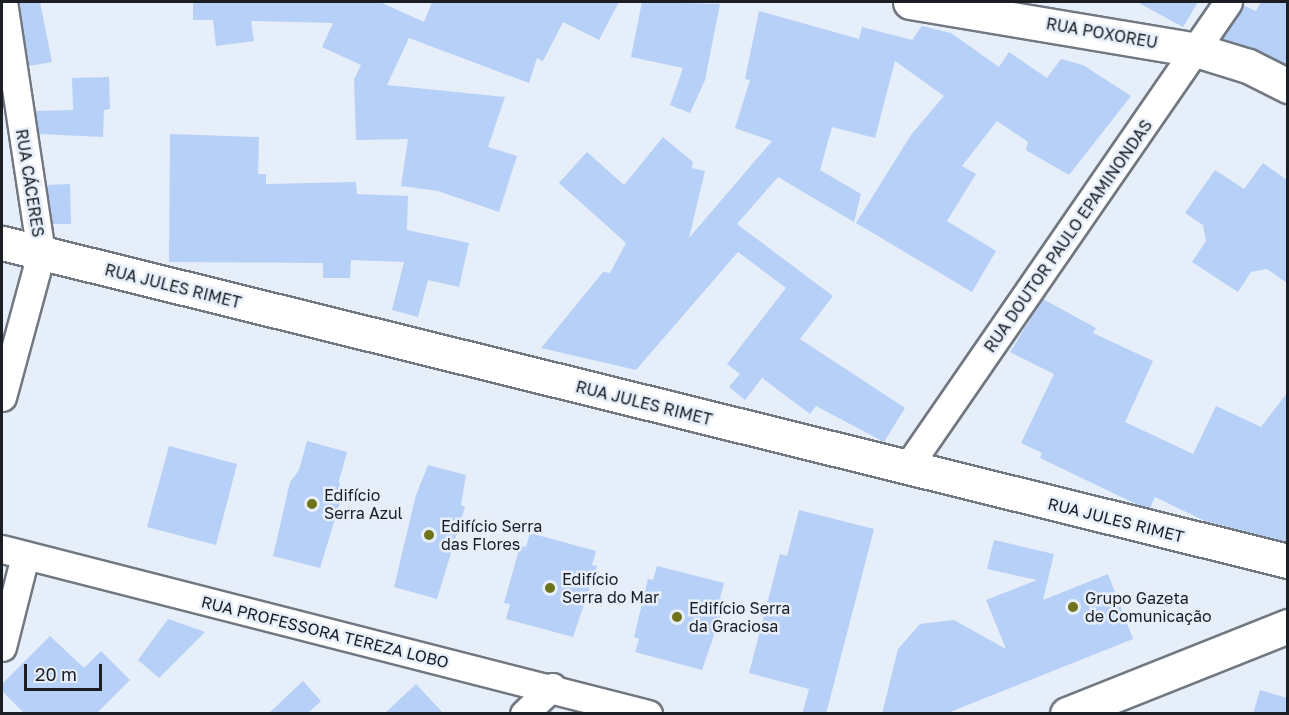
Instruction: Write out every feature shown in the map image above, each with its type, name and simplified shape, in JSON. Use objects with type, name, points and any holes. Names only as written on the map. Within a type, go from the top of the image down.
[{"type":"street","name":"RUA CÁCERES","points":[[2,397],[41,253],[3,2]]},
{"type":"street","name":"RUA POXOREU","points":[[910,2],[1196,50],[1248,66],[1287,86]]},
{"type":"street","name":"RUA DOUTOR PAULO EPAMINONDAS","points":[[906,470],[1228,2]]},
{"type":"street","name":"RUA JULES RIMET","points":[[2,243],[906,470],[1287,561]]},
{"type":"street","points":[[2,647],[13,552]]},
{"type":"street","name":"RUA PROFESSORA TEREZA LOBO","points":[[13,552],[552,687],[648,714]]},
{"type":"street","points":[[1067,714],[1286,626]]},
{"type":"street","points":[[524,714],[552,687]]},
{"type":"building","points":[[19,2],[40,2],[52,62],[29,66]]},
{"type":"building","points":[[193,2],[380,2],[424,22],[432,2],[619,2],[599,40],[563,22],[543,61],[537,58],[529,83],[409,38],[387,85],[505,97],[488,147],[517,156],[499,212],[438,191],[401,186],[408,139],[356,140],[354,79],[361,65],[322,47],[333,23],[251,21],[254,41],[216,46],[213,20],[193,20]]},
{"type":"building","points":[[642,2],[720,4],[705,80],[690,113],[670,105],[683,68],[631,57]]},
{"type":"building","points":[[1137,2],[1198,2],[1183,27]]},
{"type":"building","points":[[1261,2],[1287,2],[1287,65],[1222,38],[1243,5],[1256,11]]},
{"type":"building","points":[[759,11],[859,39],[862,27],[912,40],[922,26],[951,33],[999,67],[1009,52],[1047,78],[1061,59],[1083,65],[1131,96],[1069,175],[1026,150],[1028,142],[997,121],[962,166],[976,174],[947,221],[996,251],[972,292],[856,223],[911,135],[944,96],[895,61],[875,138],[832,127],[820,170],[861,194],[854,222],[778,177],[737,224],[833,296],[800,339],[905,408],[884,442],[816,406],[810,414],[762,378],[745,400],[729,387],[740,374],[727,364],[786,288],[738,252],[636,370],[541,348],[603,272],[610,273],[626,243],[559,183],[587,152],[624,185],[663,137],[693,162],[692,168],[705,171],[689,238],[772,141],[735,128],[750,80],[745,79]]},
{"type":"building","points":[[109,77],[110,109],[104,110],[103,137],[39,134],[35,111],[73,110],[72,78]]},
{"type":"building","points":[[170,134],[259,137],[258,174],[266,174],[266,184],[356,182],[357,194],[408,196],[407,230],[469,243],[459,287],[428,280],[418,317],[392,310],[404,262],[351,260],[350,278],[323,278],[323,263],[169,262]]},
{"type":"building","points":[[1263,163],[1287,180],[1287,283],[1267,269],[1251,272],[1238,292],[1192,262],[1206,241],[1203,225],[1185,213],[1215,170],[1244,189]]},
{"type":"building","points":[[70,184],[71,224],[53,224],[47,185]]},
{"type":"building","points":[[1043,299],[1096,328],[1093,333],[1153,361],[1125,422],[1193,454],[1216,406],[1261,427],[1287,393],[1287,542],[1205,521],[1155,497],[1150,508],[1138,505],[1040,458],[1042,453],[1021,443],[1054,374],[1010,352]]},
{"type":"building","name":"Edifício Serra Azul","points":[[307,441],[347,452],[339,481],[342,496],[320,568],[273,556],[290,482],[299,470]]},
{"type":"building","points":[[169,446],[237,464],[216,545],[147,527]]},
{"type":"building","name":"Edifício Serra das Flores","points":[[428,465],[466,475],[461,505],[465,507],[437,599],[394,587],[416,495]]},
{"type":"building","points":[[799,510],[874,529],[826,714],[802,714],[809,689],[749,673],[780,554],[787,556]]},
{"type":"building","name":"Edifício Serra do Mar","points":[[530,533],[596,551],[592,565],[597,566],[573,637],[506,619],[510,604],[504,603],[520,546],[526,547]]},
{"type":"building","points":[[994,540],[1054,554],[1043,600],[1108,574],[1133,639],[945,714],[882,714],[898,649],[920,624],[954,620],[1006,649],[986,600],[1037,580],[987,569]]},
{"type":"building","name":"Edifício Serra da Graciosa","points":[[657,566],[724,583],[720,598],[726,600],[702,670],[635,652],[639,639],[634,637],[648,579],[653,580]]},
{"type":"building","points":[[168,619],[205,632],[159,678],[138,660]]},
{"type":"building","points":[[50,636],[84,668],[101,651],[130,680],[96,714],[25,714],[2,691],[2,684]]},
{"type":"building","points":[[303,681],[321,701],[307,714],[268,714]]},
{"type":"building","points":[[416,684],[444,714],[384,714]]},
{"type":"building","points":[[1260,690],[1287,698],[1287,714],[1253,714]]},
{"type":"place","name":"Edifício Serra Azul","points":[[312,504]]},
{"type":"place","name":"Edifício Serra das Flores","points":[[429,535]]},
{"type":"place","name":"Edifício Serra do Mar","points":[[550,588]]},
{"type":"place","name":"Grupo Gazeta de Comunicação","points":[[1073,607]]},
{"type":"place","name":"Edifício Serra da Graciosa","points":[[677,617]]}]
